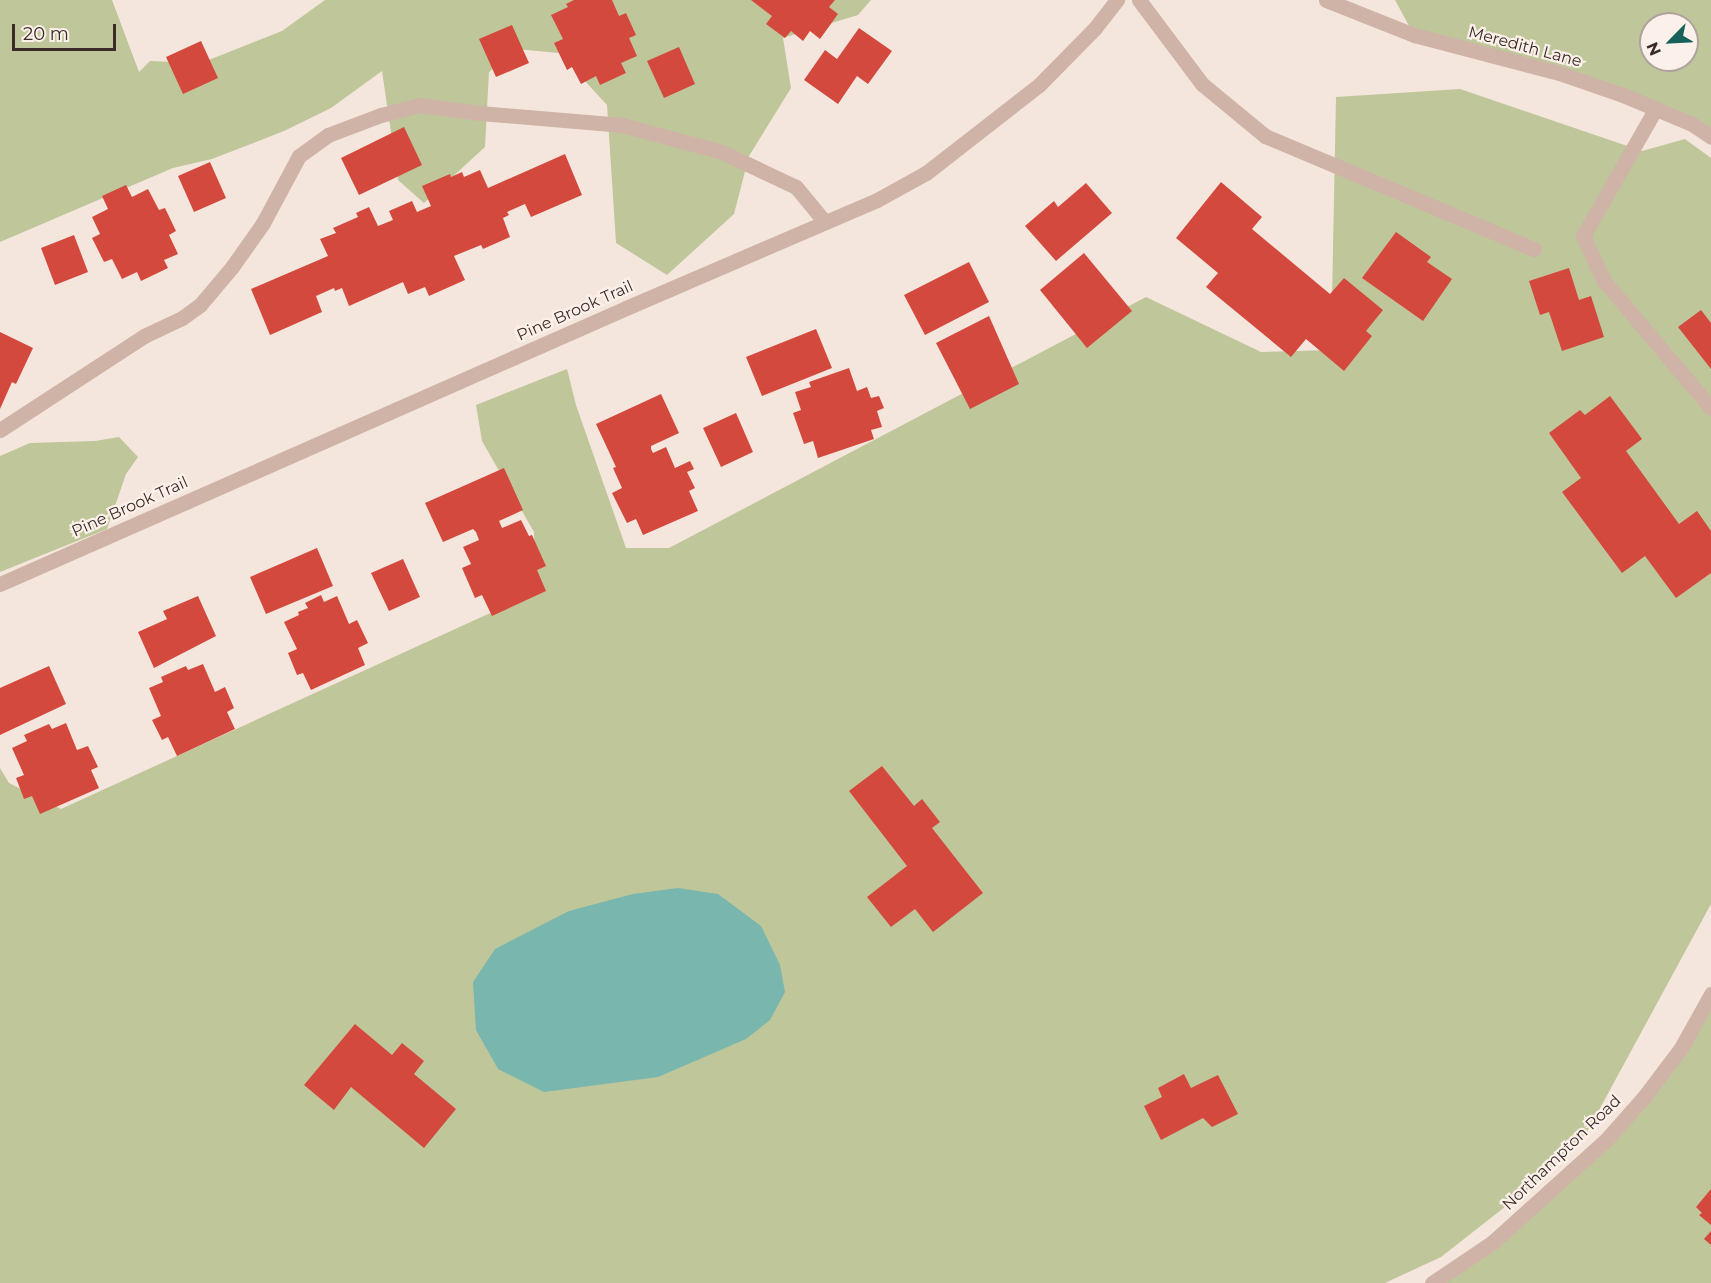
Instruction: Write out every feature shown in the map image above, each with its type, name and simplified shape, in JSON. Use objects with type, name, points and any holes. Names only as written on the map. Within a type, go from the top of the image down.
[{"type":"street","name":"Pine Brook Trail","points":[[0,585],[626,308],[877,200],[926,173],[1039,85],[1095,28],[1117,0]]},
{"type":"street","points":[[1139,0],[1202,84],[1265,136],[1534,249]]},
{"type":"street","name":"Meredith Lane","points":[[1326,0],[1414,35],[1559,73],[1656,108],[1692,124],[1711,137]]},
{"type":"street","points":[[0,430],[144,336],[182,318],[200,305],[232,267],[263,223],[299,156],[328,135],[420,105],[480,113],[622,125],[722,152],[796,187],[825,222]]},
{"type":"street","points":[[1656,108],[1583,236],[1604,281],[1711,408]]},
{"type":"street","name":"Northampton Road","points":[[1432,1283],[1492,1242],[1606,1140],[1644,1097],[1681,1048],[1711,994]]},
{"type":"green space","points":[[0,0],[112,0],[139,72],[150,61],[201,63],[282,31],[325,0],[871,0],[858,15],[783,38],[791,88],[749,156],[734,214],[667,275],[616,243],[607,105],[559,53],[516,49],[489,72],[485,147],[424,203],[398,180],[382,71],[331,108],[284,131],[212,159],[173,168],[0,242]]},
{"type":"green space","points":[[1395,0],[1711,0],[1711,137],[1656,108],[1414,35]]},
{"type":"green space","points":[[1460,89],[1642,151],[1685,139],[1711,158],[1711,904],[1586,1134],[1537,1182],[1441,1257],[1385,1283],[0,1283],[0,768],[9,783],[61,809],[536,592],[534,532],[482,441],[476,405],[567,369],[576,405],[626,548],[669,548],[1146,297],[1261,352],[1331,350],[1336,97]]},
{"type":"green space","points":[[119,437],[138,457],[126,474],[107,529],[0,572],[0,456],[30,443],[95,441]]},
{"type":"green space","points":[[1711,994],[1711,1283],[1432,1283],[1446,1275],[1644,1097]]},
{"type":"water","points":[[678,888],[718,894],[761,926],[780,965],[785,992],[770,1020],[746,1039],[658,1077],[544,1092],[498,1069],[476,1030],[473,982],[495,949],[569,911],[633,894]]},
{"type":"building","points":[[574,0],[612,0],[619,16],[626,13],[636,35],[629,38],[637,56],[621,63],[626,73],[600,85],[596,76],[581,84],[572,67],[567,70],[554,43],[563,39],[551,15],[568,7],[566,4]]},
{"type":"building","points":[[751,0],[835,0],[829,7],[838,14],[820,39],[810,31],[803,41],[791,31],[785,38],[766,24],[772,16]]},
{"type":"building","points":[[512,25],[529,63],[496,77],[479,39]]},
{"type":"building","points":[[859,28],[892,51],[868,84],[857,76],[838,104],[804,80],[825,50],[837,59]]},
{"type":"building","points":[[201,41],[218,78],[183,94],[166,57]]},
{"type":"building","points":[[679,47],[695,84],[664,98],[647,61]]},
{"type":"building","points":[[404,127],[422,165],[359,195],[341,158]]},
{"type":"building","points":[[565,154],[582,195],[531,217],[525,204],[507,212],[509,215],[503,218],[510,237],[483,249],[481,245],[454,256],[465,280],[429,296],[425,287],[408,294],[403,282],[349,306],[342,288],[335,291],[334,288],[316,296],[322,312],[270,335],[251,289],[328,256],[320,239],[336,233],[333,228],[358,217],[356,213],[369,207],[378,226],[393,220],[389,211],[412,201],[417,212],[431,206],[422,186],[450,174],[451,177],[462,172],[464,177],[480,170],[488,188]]},
{"type":"building","points":[[210,162],[226,198],[194,212],[178,176]]},
{"type":"building","points":[[1221,182],[1262,217],[1252,229],[1330,294],[1344,278],[1383,310],[1366,331],[1372,336],[1344,371],[1306,339],[1291,357],[1206,287],[1218,273],[1176,238]]},
{"type":"building","points":[[1086,183],[1112,213],[1056,261],[1025,226],[1054,201],[1058,207]]},
{"type":"building","points":[[126,185],[132,197],[148,189],[159,210],[165,208],[176,231],[169,235],[178,254],[164,260],[168,268],[141,281],[137,272],[122,279],[112,259],[104,262],[92,238],[100,234],[92,217],[108,209],[102,196]]},
{"type":"building","points":[[1396,232],[1431,257],[1427,262],[1452,279],[1423,321],[1362,278]]},
{"type":"building","points":[[74,235],[88,272],[55,285],[41,248]]},
{"type":"building","points":[[1084,253],[1132,311],[1087,348],[1040,290]]},
{"type":"building","points":[[969,262],[989,302],[925,335],[904,295]]},
{"type":"building","points":[[1569,268],[1579,300],[1591,296],[1604,337],[1562,351],[1549,312],[1540,315],[1529,281]]},
{"type":"building","points":[[1701,310],[1711,323],[1711,369],[1678,327]]},
{"type":"building","points":[[989,316],[1019,384],[970,409],[936,343]]},
{"type":"building","points":[[816,329],[832,368],[762,396],[746,357]]},
{"type":"building","points":[[0,332],[33,348],[16,384],[12,382],[0,409]]},
{"type":"building","points":[[849,368],[857,391],[867,387],[871,398],[879,396],[884,408],[877,411],[882,427],[871,430],[874,439],[818,458],[813,441],[804,444],[793,413],[801,410],[795,392],[811,387],[809,382]]},
{"type":"building","points":[[661,394],[679,433],[651,446],[651,449],[653,453],[666,447],[675,468],[690,461],[694,469],[687,472],[695,488],[689,491],[698,511],[643,535],[636,519],[627,523],[612,493],[622,488],[613,468],[616,467],[596,424]]},
{"type":"building","points":[[1610,396],[1642,439],[1626,451],[1679,524],[1697,511],[1711,531],[1711,573],[1676,598],[1645,556],[1622,573],[1562,492],[1581,478],[1549,433],[1580,410],[1585,415]]},
{"type":"building","points":[[736,413],[753,452],[721,467],[703,428]]},
{"type":"building","points":[[504,468],[523,510],[499,521],[502,528],[521,520],[529,536],[532,535],[546,566],[537,570],[546,591],[492,616],[482,595],[475,598],[462,568],[471,564],[463,547],[479,540],[476,532],[473,529],[443,542],[425,503]]},
{"type":"building","points":[[317,548],[333,586],[266,614],[250,577]]},
{"type":"building","points":[[403,559],[420,597],[389,611],[371,573]]},
{"type":"building","points":[[321,595],[324,602],[337,596],[349,624],[357,620],[368,643],[358,648],[365,665],[311,690],[303,673],[297,675],[288,653],[297,649],[284,622],[299,615],[298,612],[308,608],[305,603]]},
{"type":"building","points":[[198,596],[216,636],[154,668],[138,632],[167,619],[163,611]]},
{"type":"building","points":[[203,664],[215,692],[225,687],[234,708],[227,712],[235,729],[177,756],[168,737],[162,740],[152,720],[161,716],[149,688],[163,682],[161,677],[186,666],[188,670]]},
{"type":"building","points":[[49,666],[66,704],[0,735],[0,688]]},
{"type":"building","points":[[66,723],[77,750],[88,746],[98,767],[91,770],[99,788],[40,814],[32,796],[24,799],[16,778],[24,775],[12,748],[27,741],[24,735],[49,724],[52,729]]},
{"type":"building","points":[[882,766],[914,806],[922,799],[940,822],[932,828],[983,893],[933,932],[915,909],[891,927],[867,897],[907,866],[849,791]]},
{"type":"building","points":[[355,1024],[392,1055],[402,1043],[424,1061],[414,1074],[456,1109],[424,1148],[351,1087],[334,1110],[304,1085]]},
{"type":"building","points":[[1184,1074],[1191,1088],[1218,1075],[1238,1114],[1212,1127],[1203,1118],[1161,1140],[1144,1106],[1162,1097],[1158,1088]]},
{"type":"building","points":[[1711,1189],[1711,1225],[1699,1215],[1702,1213],[1696,1207]]},
{"type":"building","points":[[1711,1231],[1711,1245],[1704,1239]]}]
